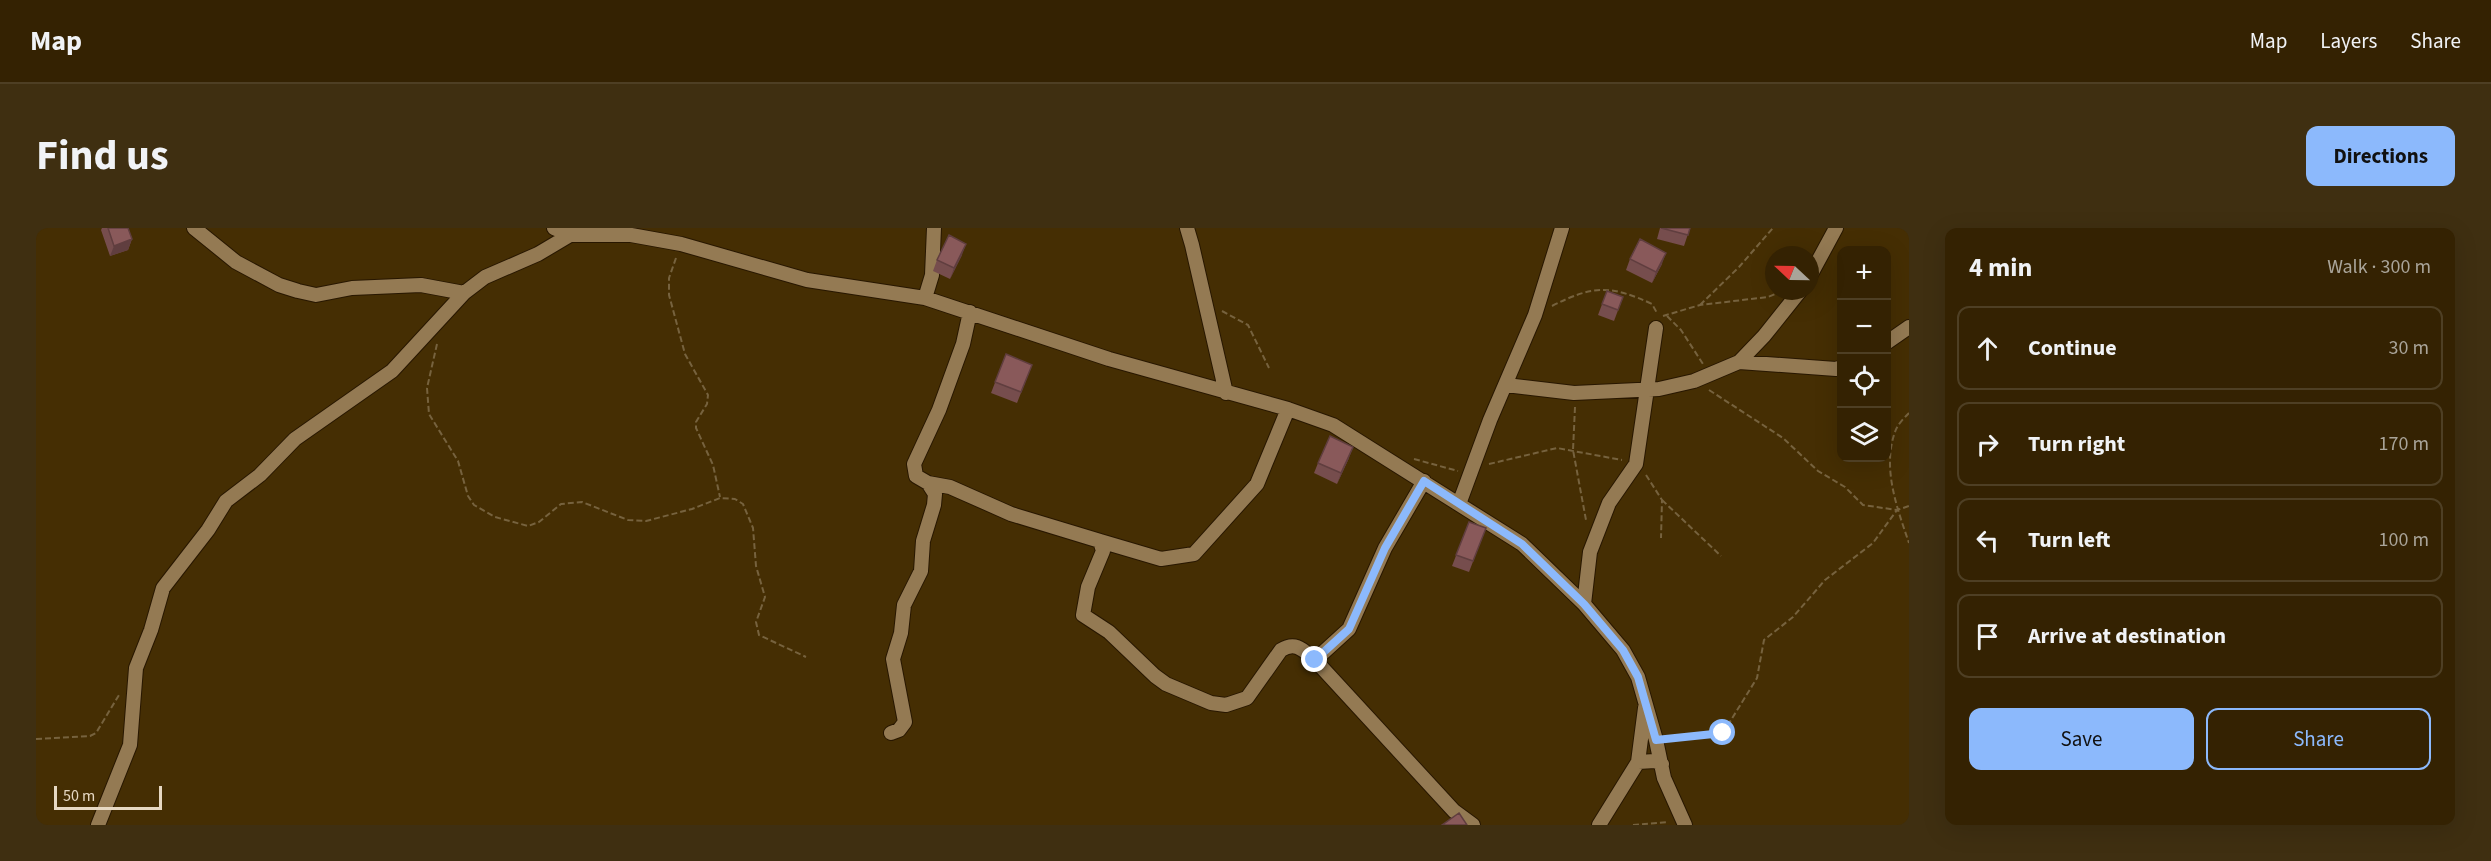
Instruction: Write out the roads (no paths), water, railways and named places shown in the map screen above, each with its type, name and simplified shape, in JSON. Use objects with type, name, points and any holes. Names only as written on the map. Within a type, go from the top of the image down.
[{"type":"street","points":[[194,228],[236,262],[279,285],[298,291],[316,295],[352,288],[421,285],[464,293]]},
{"type":"street","points":[[554,228],[570,235],[631,235],[681,244],[807,280],[925,298],[1109,359],[1288,409],[1332,425],[1522,544],[1584,604],[1623,650],[1638,677],[1646,700],[1664,778],[1684,823]]},
{"type":"street","points":[[925,298],[932,275],[934,228]]},
{"type":"street","points":[[1187,228],[1226,393]]},
{"type":"street","points":[[1459,504],[1490,420],[1535,315],[1562,228]]},
{"type":"street","points":[[1819,259],[1836,228]]},
{"type":"street","points":[[98,825],[130,745],[136,668],[151,630],[163,588],[208,530],[226,501],[260,475],[295,439],[392,371],[464,293],[485,277],[538,254],[570,235]]},
{"type":"street","points":[[1506,385],[1574,393],[1659,389],[1694,381],[1739,362],[1764,336],[1793,300]]},
{"type":"street","points":[[970,312],[963,344],[939,410],[914,464],[916,476],[928,483],[950,487],[1011,514],[1161,560],[1194,554],[1257,484],[1288,409]]},
{"type":"street","points":[[1891,340],[1909,327]]},
{"type":"street","points":[[1584,604],[1590,552],[1609,503],[1636,464],[1656,328]]},
{"type":"street","points":[[1739,362],[1837,368]]},
{"type":"street","points":[[1315,660],[1349,629],[1385,548],[1424,481]]},
{"type":"street","points":[[891,733],[899,730],[905,722],[893,659],[901,633],[904,605],[921,571],[923,541],[935,494],[928,483]]},
{"type":"street","points":[[1100,541],[1103,550],[1088,587],[1083,615],[1109,632],[1155,676],[1167,684],[1211,703],[1227,705],[1247,698],[1281,650],[1289,645],[1299,646],[1315,660],[1454,811],[1473,825]]},
{"type":"street","points":[[1599,825],[1638,762],[1646,700]]},
{"type":"street","points":[[1638,762],[1655,761],[1662,764]]}]
